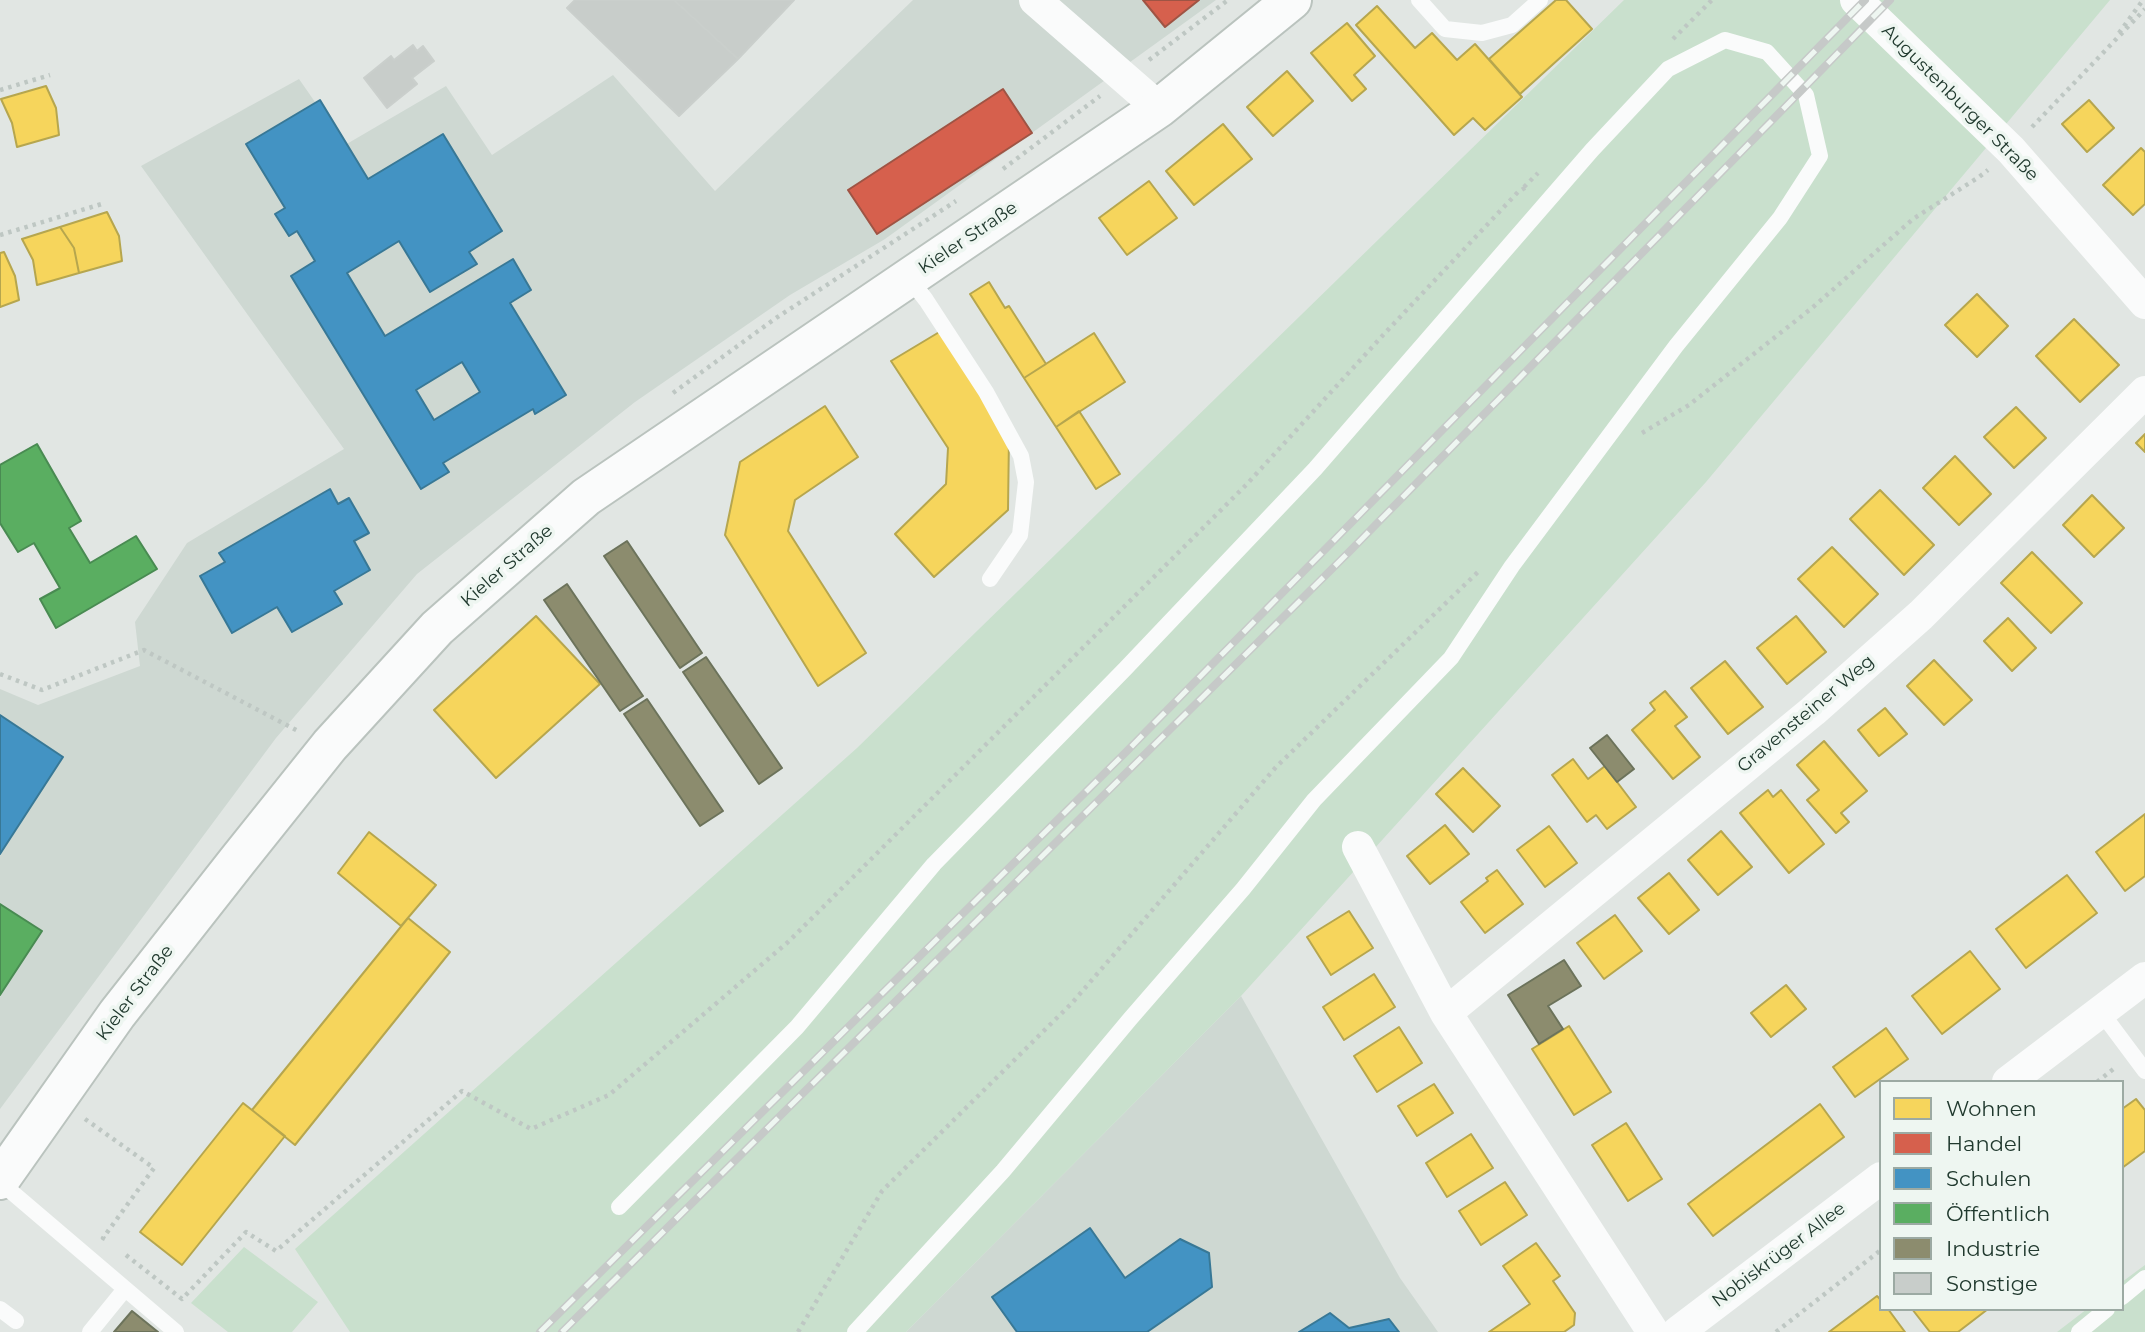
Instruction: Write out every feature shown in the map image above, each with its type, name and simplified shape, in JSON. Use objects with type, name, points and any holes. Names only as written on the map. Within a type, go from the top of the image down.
[{"type":"main road","name":"Kieler Straße","points":[[0,1181],[117,1014],[230,870],[330,745],[437,628],[586,497],[1159,108],[1287,1]]},
{"type":"street","points":[[1035,0],[1159,108]]},
{"type":"street","name":"Augustenburger Straße","points":[[1856,0],[2011,150],[2145,303]]},
{"type":"street","name":"Gravensteiner Weg","points":[[1446,1013],[1823,703],[1921,615],[2145,392]]},
{"type":"street","points":[[1358,847],[1446,1013],[1653,1332]]},
{"type":"street","points":[[2011,1080],[2145,978]]},
{"type":"street","name":"Nobiskrüger Allee","points":[[1678,1332],[1879,1180]]},
{"type":"lane","points":[[1419,0],[1445,29],[1482,33],[1512,25],[1540,0]]},
{"type":"lane","points":[[619,1207],[797,1027],[934,864],[1125,669],[1315,468],[1584,160],[1668,69],[1725,40],[1767,52],[1806,95],[1820,156],[1780,218],[1676,346],[1512,566],[1451,658],[1314,800],[1243,889],[1003,1171],[855,1332]]},
{"type":"lane","points":[[909,278],[986,392],[1021,456],[1026,482],[1020,535],[989,579]]},
{"type":"lane","points":[[2101,1012],[2145,1071]]},
{"type":"lane","points":[[0,1181],[176,1332]]},
{"type":"lane","points":[[2124,1295],[2145,1278]]},
{"type":"lane","points":[[90,1332],[125,1289]]},
{"type":"lane","points":[[0,1309],[16,1321]]},
{"type":"lane","points":[[2079,1332],[2105,1311]]},
{"type":"path","points":[[2105,52],[2143,0]]},
{"type":"path","points":[[1632,439],[1689,405],[1812,308],[1913,219],[1979,177],[2011,150],[2145,9]]},
{"type":"path","points":[[0,90],[50,75]]},
{"type":"path","points":[[123,1253],[182,1299],[246,1231],[276,1251],[462,1091],[531,1129],[609,1095],[788,943],[1247,484],[1518,192],[1539,180]]},
{"type":"path","points":[[0,235],[105,204]]},
{"type":"path","points":[[797,1332],[882,1191],[1072,1003],[1276,767],[1487,563]]},
{"type":"path","points":[[0,674],[42,690],[144,650],[299,732]]},
{"type":"path","points":[[78,1114],[154,1168],[103,1238],[113,1245]]},
{"type":"path","points":[[1776,1332],[1879,1252]]},
{"type":"shaded area","points":[[913,0],[1216,0],[885,239],[790,295],[635,402],[417,574],[276,738],[0,1109],[0,689],[38,705],[140,666],[135,622],[187,543],[344,449],[141,166],[299,79],[345,145],[446,86],[492,155],[613,75],[715,191]]},
{"type":"shaded area","points":[[1241,996],[1400,1278],[1438,1332],[906,1332]]},
{"type":"green space","points":[[1624,0],[2110,0],[1706,482],[1241,996],[906,1332],[350,1332],[295,1249],[857,748]]},
{"type":"green space","points":[[244,1247],[318,1302],[292,1332],[228,1332],[191,1303]]},
{"type":"green space","points":[[2145,1265],[2145,1332],[2057,1332],[2084,1311],[2124,1311],[2124,1281]]},
{"type":"building: Wohnen","points":[[1556,0],[1566,0],[1592,29],[1520,94],[1489,59]]},
{"type":"building: Wohnen","points":[[1377,6],[1415,48],[1432,33],[1457,60],[1475,44],[1522,97],[1485,130],[1473,118],[1454,135],[1356,25]]},
{"type":"building: Wohnen","points":[[1347,23],[1375,56],[1354,75],[1366,89],[1352,101],[1311,53]]},
{"type":"building: Wohnen","points":[[1287,71],[1313,101],[1273,136],[1247,107]]},
{"type":"building: Wohnen","points":[[46,86],[56,108],[59,135],[17,147],[12,123],[1,99]]},
{"type":"building: Wohnen","points":[[2089,100],[2114,128],[2087,152],[2062,124]]},
{"type":"building: Wohnen","points":[[1223,124],[1252,159],[1194,205],[1166,171]]},
{"type":"building: Wohnen","points":[[2141,148],[2145,152],[2145,204],[2133,215],[2103,185]]},
{"type":"building: Wohnen","points":[[1149,181],[1177,218],[1127,255],[1099,218]]},
{"type":"building: Wohnen","points":[[107,212],[119,236],[122,261],[79,273],[74,248],[60,227]]},
{"type":"building: Wohnen","points":[[60,227],[74,248],[79,273],[37,285],[33,260],[22,239]]},
{"type":"building: Wohnen","points":[[4,252],[15,276],[19,300],[0,307],[0,253]]},
{"type":"building: Wohnen","points":[[989,282],[1005,308],[1009,306],[1046,364],[1024,378],[970,294]]},
{"type":"building: Wohnen","points":[[1977,294],[2008,326],[1977,357],[1945,325]]},
{"type":"building: Wohnen","points":[[2074,319],[2119,365],[2080,402],[2036,356]]},
{"type":"building: Wohnen","points":[[941,331],[1009,436],[1008,510],[934,577],[895,534],[946,484],[948,448],[891,361]]},
{"type":"building: Wohnen","points":[[1094,333],[1125,382],[1056,427],[1024,378]]},
{"type":"building: Wohnen","points":[[825,406],[858,457],[795,500],[788,531],[866,653],[818,686],[725,535],[740,462]]},
{"type":"building: Wohnen","points":[[2016,407],[2046,438],[2014,468],[1984,437]]},
{"type":"building: Wohnen","points":[[1079,411],[1120,474],[1096,489],[1056,427]]},
{"type":"building: Wohnen","points":[[2145,434],[2145,452],[2136,443]]},
{"type":"building: Wohnen","points":[[1955,456],[1991,494],[1959,525],[1923,488]]},
{"type":"building: Wohnen","points":[[1880,490],[1934,545],[1904,575],[1850,519]]},
{"type":"building: Wohnen","points":[[2092,495],[2124,528],[2094,557],[2063,525]]},
{"type":"building: Wohnen","points":[[1832,547],[1878,594],[1844,627],[1798,579]]},
{"type":"building: Wohnen","points":[[2032,552],[2082,603],[2051,633],[2001,583]]},
{"type":"building: Wohnen","points":[[536,616],[600,684],[496,778],[434,710]]},
{"type":"building: Wohnen","points":[[1796,616],[1826,652],[1787,684],[1757,648]]},
{"type":"building: Wohnen","points":[[2008,618],[2036,648],[2012,671],[1984,641]]},
{"type":"building: Wohnen","points":[[1934,660],[1972,700],[1944,725],[1907,686]]},
{"type":"building: Wohnen","points":[[1725,661],[1763,707],[1728,734],[1691,688]]},
{"type":"building: Wohnen","points":[[1665,691],[1687,717],[1675,726],[1700,757],[1673,779],[1632,730],[1655,710],[1650,703]]},
{"type":"building: Wohnen","points":[[1885,708],[1907,734],[1879,756],[1858,730]]},
{"type":"building: Wohnen","points":[[1824,741],[1867,791],[1841,813],[1849,822],[1836,833],[1807,800],[1819,790],[1797,765]]},
{"type":"building: Wohnen","points":[[1573,759],[1588,779],[1605,766],[1636,807],[1607,829],[1596,815],[1587,822],[1552,775]]},
{"type":"building: Wohnen","points":[[1463,768],[1500,806],[1473,832],[1436,794]]},
{"type":"building: Wohnen","points":[[1768,790],[1773,797],[1781,790],[1824,844],[1789,873],[1740,813]]},
{"type":"building: Wohnen","points":[[2145,814],[2145,876],[2125,891],[2096,852]]},
{"type":"building: Wohnen","points":[[1445,825],[1469,854],[1430,884],[1407,856]]},
{"type":"building: Wohnen","points":[[1549,826],[1577,863],[1545,887],[1517,850]]},
{"type":"building: Wohnen","points":[[1721,831],[1752,867],[1718,895],[1688,860]]},
{"type":"building: Wohnen","points":[[369,832],[436,885],[401,926],[338,873]]},
{"type":"building: Wohnen","points":[[1497,870],[1523,904],[1485,933],[1461,902],[1488,881],[1486,878]]},
{"type":"building: Wohnen","points":[[1669,873],[1699,910],[1669,934],[1638,898]]},
{"type":"building: Wohnen","points":[[2067,875],[2097,913],[2026,968],[1996,929]]},
{"type":"building: Wohnen","points":[[1349,911],[1373,948],[1331,975],[1307,937]]},
{"type":"building: Wohnen","points":[[1615,915],[1642,951],[1604,979],[1577,943]]},
{"type":"building: Wohnen","points":[[408,918],[450,952],[295,1145],[252,1110]]},
{"type":"building: Wohnen","points":[[1970,951],[2000,989],[1942,1034],[1912,996]]},
{"type":"building: Wohnen","points":[[1374,974],[1395,1007],[1344,1040],[1323,1007]]},
{"type":"building: Wohnen","points":[[1786,985],[1806,1009],[1771,1037],[1751,1013]]},
{"type":"building: Wohnen","points":[[1569,1026],[1611,1092],[1574,1115],[1532,1049]]},
{"type":"building: Wohnen","points":[[1399,1027],[1422,1063],[1377,1092],[1354,1056]]},
{"type":"building: Wohnen","points":[[1886,1028],[1908,1059],[1855,1097],[1833,1067]]},
{"type":"building: Wohnen","points":[[1434,1084],[1453,1113],[1417,1136],[1398,1106]]},
{"type":"building: Wohnen","points":[[2136,1099],[2145,1110],[2145,1151],[2124,1167],[2124,1108]]},
{"type":"building: Wohnen","points":[[243,1103],[285,1136],[182,1265],[140,1232]]},
{"type":"building: Wohnen","points":[[1820,1104],[1844,1137],[1713,1236],[1688,1204]]},
{"type":"building: Wohnen","points":[[1626,1123],[1662,1179],[1628,1201],[1592,1145]]},
{"type":"building: Wohnen","points":[[1471,1134],[1493,1168],[1447,1197],[1426,1163]]},
{"type":"building: Wohnen","points":[[1505,1182],[1527,1215],[1481,1245],[1459,1211]]},
{"type":"building: Wohnen","points":[[1536,1243],[1560,1276],[1553,1281],[1575,1313],[1574,1325],[1564,1332],[1489,1332],[1530,1304],[1503,1266]]},
{"type":"building: Wohnen","points":[[1877,1296],[1879,1311],[1889,1311],[1905,1332],[1829,1332]]},
{"type":"building: Wohnen","points":[[1914,1311],[1985,1311],[1958,1332],[1930,1332]]},
{"type":"building: Handel","points":[[1143,0],[1199,0],[1165,27]]},
{"type":"building: Handel","points":[[1003,89],[1032,133],[877,234],[848,190]]},
{"type":"building: Schulen","points":[[320,100],[368,179],[443,134],[502,231],[469,252],[477,264],[430,292],[399,241],[347,273],[385,336],[513,259],[531,290],[510,303],[566,395],[535,414],[533,409],[443,463],[449,472],[421,489],[291,276],[315,261],[297,231],[289,236],[275,214],[285,208],[246,144]],"holes":[[[462,362],[480,392],[434,420],[416,390]]]},
{"type":"building: Schulen","points":[[330,489],[338,504],[349,498],[369,533],[354,541],[370,570],[334,591],[342,604],[292,632],[277,607],[232,633],[200,576],[225,562],[219,553]]},
{"type":"building: Schulen","points":[[0,715],[63,757],[0,854]]},
{"type":"building: Schulen","points":[[1090,1228],[1125,1278],[1180,1239],[1209,1253],[1212,1287],[1147,1332],[1017,1332],[992,1297]]},
{"type":"building: Schulen","points":[[1330,1313],[1349,1328],[1389,1319],[1399,1332],[1299,1332]]},
{"type":"building: Öffentlich","points":[[37,444],[81,521],[69,528],[90,563],[136,536],[157,569],[56,628],[40,599],[60,588],[34,543],[18,552],[0,523],[0,465]]},
{"type":"building: Öffentlich","points":[[0,904],[42,931],[0,995]]},
{"type":"building: Industrie","points":[[627,541],[702,653],[680,668],[604,556]]},
{"type":"building: Industrie","points":[[567,584],[643,696],[620,711],[544,600]]},
{"type":"building: Industrie","points":[[706,657],[782,768],[759,784],[683,672]]},
{"type":"building: Industrie","points":[[647,699],[723,811],[700,826],[624,714]]},
{"type":"building: Industrie","points":[[1607,735],[1634,769],[1617,782],[1590,748]]},
{"type":"building: Industrie","points":[[1564,960],[1581,986],[1548,1006],[1563,1029],[1539,1044],[1508,995]]},
{"type":"building: Industrie","points":[[132,1311],[158,1332],[114,1332]]},
{"type":"building: Sonstige","points":[[575,0],[674,0],[738,59],[679,116],[567,8]]},
{"type":"building: Sonstige","points":[[674,0],[794,0],[738,59]]},
{"type":"building: Sonstige","points":[[413,45],[417,51],[423,46],[434,61],[412,78],[417,84],[387,108],[364,78],[391,56],[394,60]]},
{"type":"railway","points":[[540,1332],[1125,753],[1865,0]]},
{"type":"railway","points":[[562,1332],[1349,552],[1890,0]]}]
